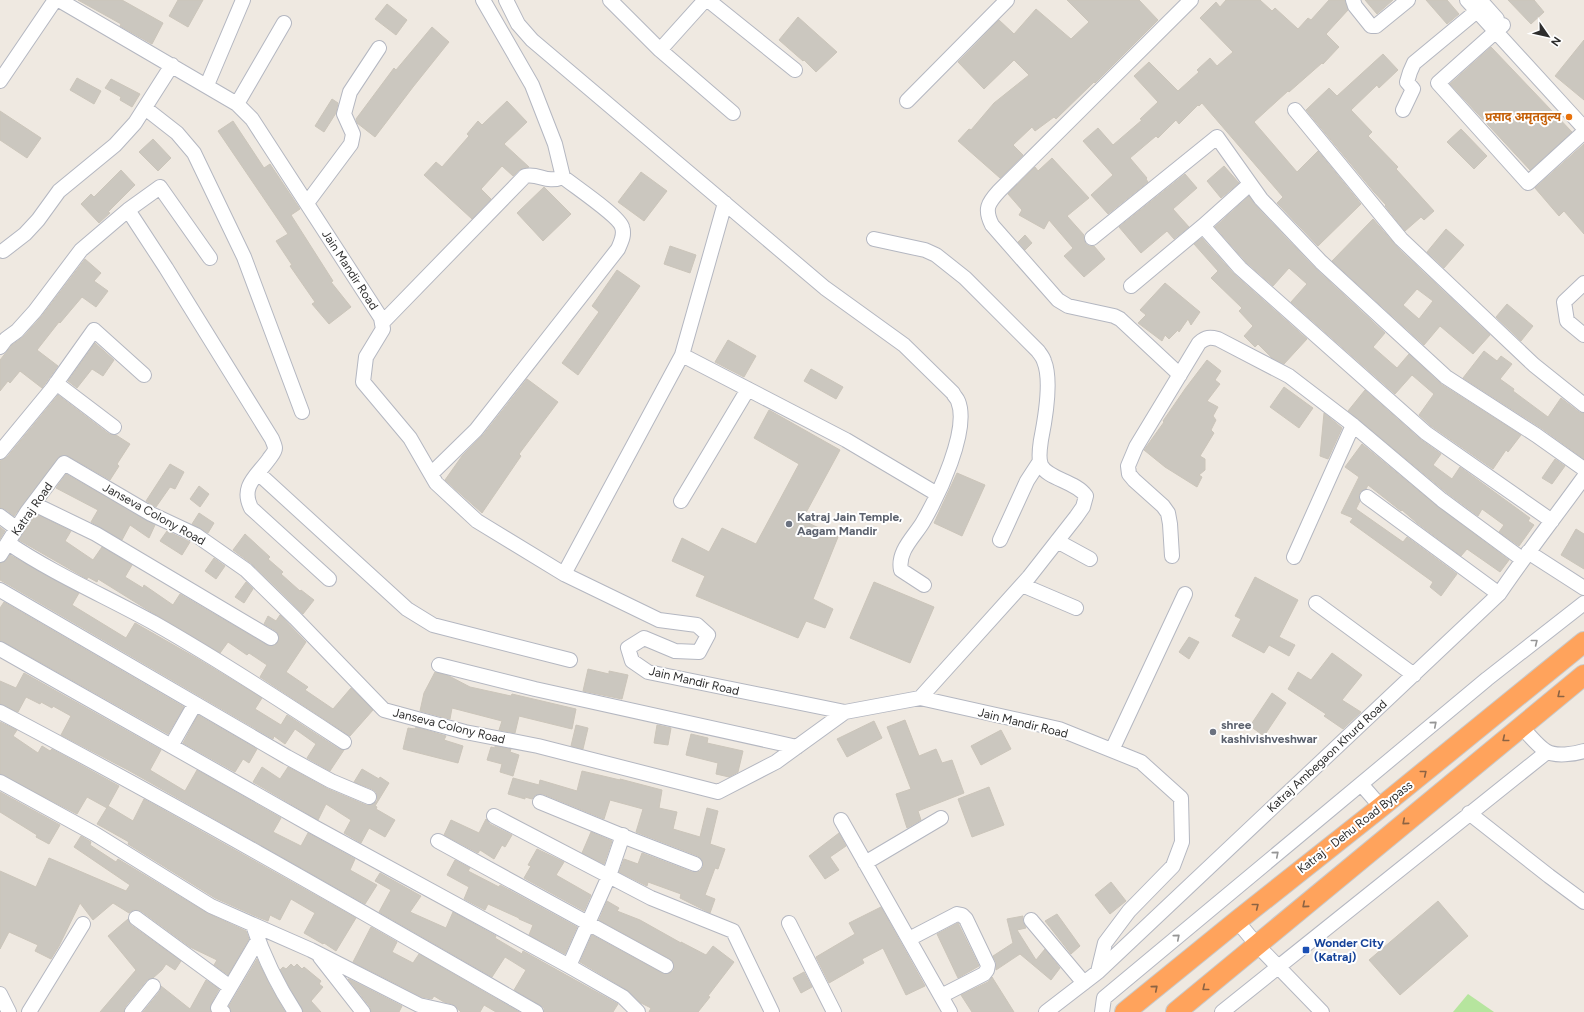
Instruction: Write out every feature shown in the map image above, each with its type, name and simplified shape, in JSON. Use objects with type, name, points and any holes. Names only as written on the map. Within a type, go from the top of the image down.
[{"type":"highway","name":"Katraj - Dehu Road Bypass","points":[[1125,1012],[1584,642]]},
{"type":"highway","points":[[1176,1012],[1584,675]]},
{"type":"highway","points":[[1503,708],[1528,720]]},
{"type":"street","points":[[2,72],[54,0]]},
{"type":"street","name":"Jain Mandir Road","points":[[59,0],[237,104],[252,120],[381,318],[383,329],[366,356],[363,382],[410,438],[436,483],[476,521],[564,574],[660,620],[697,625],[708,635],[699,652],[675,651],[644,638],[628,648],[632,661],[648,672],[845,712],[920,698],[1059,729],[1141,762],[1181,798],[1182,842],[1173,866],[1129,911],[1105,943],[1098,972]]},
{"type":"street","points":[[206,85],[243,0]]},
{"type":"street","points":[[431,474],[476,430],[618,248],[623,235],[622,227],[618,221],[563,176],[555,144],[532,85],[483,0]]},
{"type":"street","points":[[506,0],[518,24],[532,40],[825,288],[904,345],[953,393],[958,402],[960,413],[958,438],[953,457],[923,522],[907,545],[902,558],[901,570],[906,575],[924,585]]},
{"type":"street","points":[[610,0],[660,50],[733,113]]},
{"type":"street","points":[[660,50],[705,0]]},
{"type":"street","points":[[708,0],[795,70]]},
{"type":"street","points":[[907,101],[1008,0]]},
{"type":"street","points":[[1180,375],[1120,319],[1114,316],[1068,306],[1058,300],[992,225],[988,216],[988,209],[991,200],[999,191],[1191,0]]},
{"type":"street","points":[[1353,0],[1355,6],[1371,26],[1376,26],[1408,0]]},
{"type":"street","points":[[1467,0],[1480,5],[1584,128]]},
{"type":"street","points":[[1403,110],[1413,90],[1407,82],[1414,63],[1480,5]]},
{"type":"street","points":[[237,104],[284,23]]},
{"type":"street","points":[[1499,29],[1584,114]]},
{"type":"street","points":[[1499,29],[1438,83],[1528,184],[1584,132]]},
{"type":"street","points":[[307,204],[351,144],[353,134],[344,114],[350,92],[379,48]]},
{"type":"street","points":[[3,251],[25,234],[38,220],[59,191],[115,145],[135,123],[172,65]]},
{"type":"street","points":[[145,108],[177,133],[194,153],[244,257],[302,412]]},
{"type":"street","points":[[1295,110],[1401,239],[1534,365],[1584,406]]},
{"type":"street","points":[[1092,238],[1216,137],[1261,200],[1321,262],[1446,377],[1536,435],[1584,469]]},
{"type":"street","points":[[382,323],[525,176],[531,175],[547,180],[556,180],[563,176]]},
{"type":"street","points":[[1131,286],[1203,226],[1250,184]]},
{"type":"street","points":[[2,342],[17,331],[35,311],[81,250],[128,210],[160,187],[210,258]]},
{"type":"street","points":[[564,574],[682,355],[725,203]]},
{"type":"street","points":[[128,210],[166,268],[272,439],[275,448],[246,492],[247,500],[251,508],[329,579]]},
{"type":"street","points":[[1203,226],[1240,268],[1426,433],[1552,521]]},
{"type":"street","points":[[874,239],[925,250],[936,256],[964,278],[1038,351],[1044,361],[1048,400],[1040,461],[1027,481],[1000,540]]},
{"type":"street","points":[[1584,283],[1564,302],[1567,321],[1584,335]]},
{"type":"street","points":[[0,452],[56,383],[94,330],[144,375]]},
{"type":"street","points":[[1172,556],[1168,513],[1163,506],[1129,474],[1128,466],[1136,448],[1199,343],[1205,338],[1218,339],[1289,376],[1353,425],[1442,500],[1525,555],[1584,588]]},
{"type":"street","points":[[682,355],[846,440],[937,494]]},
{"type":"street","points":[[56,383],[114,427]]},
{"type":"street","points":[[681,500],[748,389]]},
{"type":"street","points":[[1294,557],[1353,425]]},
{"type":"street","points":[[920,698],[1022,585],[1083,507],[1086,496],[1078,487],[1044,470],[1040,461]]},
{"type":"street","name":"Katraj Road","points":[[0,555],[27,512],[64,463]]},
{"type":"street","name":"Janseva Colony Road","points":[[64,463],[151,514],[196,535],[246,570],[295,618],[384,710],[465,732],[538,746],[718,792],[776,762],[845,712]]},
{"type":"street","points":[[258,473],[407,609],[419,617],[433,624],[570,660]]},
{"type":"street","name":"Katraj Ambegaon Khurd Road","points":[[1046,1012],[1098,972],[1499,594],[1525,555],[1584,477]]},
{"type":"street","points":[[1367,497],[1499,594]]},
{"type":"street","points":[[34,504],[96,534],[271,638]]},
{"type":"street","points":[[0,516],[16,528]]},
{"type":"street","points":[[1057,541],[1090,559]]},
{"type":"street","points":[[8,543],[31,558],[154,624],[279,699],[344,742]]},
{"type":"street","points":[[1022,585],[1076,608]]},
{"type":"street","points":[[0,590],[195,704],[331,781],[369,797]]},
{"type":"street","points":[[1112,750],[1185,594]]},
{"type":"street","points":[[1316,603],[1414,675]]},
{"type":"street","points":[[1102,1012],[1104,998],[1487,680],[1584,603]]},
{"type":"street","points":[[0,649],[316,828],[569,966],[623,997],[638,1012]]},
{"type":"street","points":[[439,665],[535,689],[797,747]]},
{"type":"street","points":[[171,746],[195,704]]},
{"type":"street","points":[[0,712],[62,744],[536,1012]]},
{"type":"street","points":[[1528,720],[1547,752]]},
{"type":"street","points":[[1222,1012],[1547,752],[1576,754],[1584,751]]},
{"type":"street","points":[[0,782],[95,834],[211,906],[317,953],[422,1008],[450,1012]]},
{"type":"street","points":[[1361,784],[1381,807]]},
{"type":"street","points":[[540,802],[696,864]]},
{"type":"street","points":[[1469,813],[1584,902]]},
{"type":"street","points":[[494,816],[651,898],[733,930],[772,1012]]},
{"type":"street","points":[[865,862],[941,818]]},
{"type":"street","points":[[841,820],[950,1012]]},
{"type":"street","points":[[569,966],[609,876],[623,835]]},
{"type":"street","points":[[438,841],[666,966]]},
{"type":"street","points":[[909,939],[957,914],[962,915],[966,919],[988,965],[988,970],[984,974],[941,996]]},
{"type":"street","points":[[136,918],[230,988]]},
{"type":"street","points":[[1031,920],[1084,983]]},
{"type":"street","points":[[1237,921],[1257,945],[1322,1012]]},
{"type":"street","points":[[789,923],[834,1012]]},
{"type":"street","points":[[29,1012],[82,924]]},
{"type":"street","points":[[253,925],[262,952],[277,985],[295,1012]]},
{"type":"street","points":[[223,1012],[218,1008],[258,940]]},
{"type":"street","points":[[317,953],[363,1012]]},
{"type":"street","points":[[132,1012],[153,986]]},
{"type":"street","points":[[0,994],[9,1012]]},
{"type":"green space","points":[[1468,994],[1494,1012],[1453,1012]]},
{"type":"building","points":[[78,0],[122,0],[163,23],[152,44],[120,26],[121,24]]},
{"type":"building","points":[[178,0],[203,0],[188,27],[169,16]]},
{"type":"building","points":[[1067,0],[1139,0],[1158,20],[1095,83],[1094,82],[1056,119],[1054,117],[1035,131],[1032,127],[1013,145],[1023,155],[1000,178],[958,141],[969,129],[971,130],[994,103],[1029,75],[1014,60],[984,89],[958,62],[999,20],[1014,34],[1036,9],[1071,39],[1089,22]]},
{"type":"building","points":[[1226,0],[1260,0],[1272,11],[1275,8],[1298,29],[1308,18],[1311,20],[1329,0],[1345,0],[1348,10],[1326,34],[1339,47],[1323,64],[1322,63],[1289,92],[1288,91],[1254,122],[1297,172],[1318,151],[1361,204],[1318,246],[1277,203],[1283,197],[1202,103],[1199,106],[1198,105],[1179,124],[1176,120],[1158,138],[1156,136],[1130,158],[1147,178],[1146,179],[1148,182],[1108,214],[1091,195],[1113,175],[1083,141],[1098,128],[1113,145],[1142,120],[1140,119],[1158,102],[1134,76],[1149,62],[1178,91],[1199,72],[1197,70],[1210,58],[1217,66],[1233,52],[1200,18],[1216,2],[1220,7]]},
{"type":"building","points":[[1365,0],[1393,0],[1377,14]]},
{"type":"building","points":[[1426,0],[1447,0],[1459,14],[1447,24]]},
{"type":"building","points":[[1508,0],[1534,0],[1544,12],[1531,24]]},
{"type":"building","points":[[387,4],[407,20],[396,35],[375,19]]},
{"type":"building","points":[[798,17],[837,52],[816,72],[804,60],[803,61],[779,40]]},
{"type":"building","points":[[432,27],[449,42],[375,137],[357,123],[356,119],[394,68],[396,70]]},
{"type":"building","points":[[1584,40],[1584,100],[1555,76]]},
{"type":"building","points":[[1491,47],[1572,132],[1530,170],[1450,84]]},
{"type":"building","points":[[1383,54],[1398,70],[1379,88],[1377,85],[1351,110],[1372,132],[1368,136],[1398,167],[1396,169],[1434,211],[1424,220],[1421,217],[1405,231],[1385,206],[1386,205],[1306,110],[1329,88],[1337,96]]},
{"type":"building","points":[[77,78],[101,91],[94,104],[70,90]]},
{"type":"building","points":[[111,79],[140,94],[132,107],[120,100],[121,97],[105,88]]},
{"type":"building","points":[[332,99],[338,103],[336,113],[324,132],[315,126]]},
{"type":"building","points":[[507,101],[527,122],[504,144],[529,167],[519,170],[513,176],[502,166],[481,189],[491,199],[472,219],[424,175],[436,162],[442,167],[469,136],[467,134],[478,121],[482,125]]},
{"type":"building","points":[[0,111],[41,138],[27,158],[0,140]]},
{"type":"building","points":[[233,121],[264,168],[270,164],[300,209],[291,215],[333,281],[331,282],[351,307],[329,324],[312,304],[315,302],[290,266],[292,265],[276,241],[288,234],[218,131]]},
{"type":"building","points":[[1461,129],[1487,156],[1474,169],[1447,142]]},
{"type":"building","points":[[153,139],[171,158],[158,171],[139,152]]},
{"type":"building","points":[[1584,144],[1584,234],[1564,211],[1559,216],[1535,188]]},
{"type":"building","points":[[1052,158],[1089,198],[1067,216],[1084,235],[1086,244],[1089,246],[1094,246],[1105,259],[1084,277],[1064,256],[1073,248],[1049,220],[1044,229],[1019,215],[1022,210],[1008,194],[1035,167],[1038,171]]},
{"type":"building","points":[[1224,166],[1239,183],[1221,198],[1207,181]]},
{"type":"building","points":[[121,170],[135,185],[99,223],[81,204],[91,194],[94,197]]},
{"type":"building","points":[[641,172],[667,191],[644,221],[618,202]]},
{"type":"building","points":[[1185,174],[1197,188],[1173,209],[1189,227],[1174,239],[1167,231],[1141,253],[1119,227]]},
{"type":"building","points":[[544,187],[571,214],[543,241],[517,213]]},
{"type":"building","points":[[1249,196],[1255,205],[1315,268],[1385,333],[1373,347],[1397,368],[1409,354],[1441,384],[1521,435],[1508,452],[1506,450],[1493,469],[1431,426],[1419,415],[1434,394],[1412,375],[1395,394],[1291,302],[1307,284],[1289,268],[1273,286],[1246,262],[1215,227]]},
{"type":"building","points":[[1373,219],[1398,248],[1490,335],[1473,354],[1440,326],[1424,345],[1332,261]],"holes":[[[1417,289],[1433,301],[1419,319],[1403,305]]]},
{"type":"building","points":[[1446,229],[1464,245],[1444,268],[1427,252]]},
{"type":"building","points":[[1025,235],[1032,243],[1025,250],[1018,242]]},
{"type":"building","points":[[1202,238],[1234,274],[1307,339],[1284,364],[1272,358],[1258,344],[1255,347],[1244,336],[1253,326],[1239,311],[1242,308],[1211,278],[1218,271],[1194,244]]},
{"type":"building","points":[[670,246],[696,255],[690,273],[664,264]]},
{"type":"building","points":[[85,259],[101,273],[94,281],[108,291],[96,307],[82,297],[60,323],[59,322],[37,350],[58,366],[42,388],[20,371],[10,383],[8,381],[0,391],[0,360],[12,345],[23,337],[41,317]]},
{"type":"building","points":[[617,270],[640,286],[578,375],[562,363],[599,312],[592,306]]},
{"type":"building","points":[[1165,283],[1200,312],[1191,325],[1188,319],[1179,332],[1178,330],[1169,339],[1165,335],[1162,341],[1138,323],[1146,315],[1140,310]]},
{"type":"building","points":[[1507,304],[1533,326],[1521,341],[1496,317]]},
{"type":"building","points":[[728,340],[756,356],[744,377],[715,362]]},
{"type":"building","points":[[95,343],[114,360],[103,376],[92,369],[77,388],[68,381]]},
{"type":"building","points":[[1484,351],[1497,361],[1501,356],[1512,364],[1500,379],[1514,389],[1513,391],[1548,417],[1561,398],[1579,412],[1584,413],[1584,459],[1541,428],[1463,378]]},
{"type":"building","points":[[1207,360],[1221,371],[1215,380],[1220,384],[1207,401],[1218,407],[1213,416],[1216,420],[1211,430],[1214,433],[1200,456],[1205,459],[1205,470],[1199,475],[1202,477],[1197,487],[1165,467],[1144,450],[1185,389]]},
{"type":"building","points":[[811,369],[843,387],[836,399],[804,381]]},
{"type":"building","points":[[527,379],[558,402],[519,454],[521,456],[482,513],[445,480],[462,456],[483,435]]},
{"type":"building","points":[[1284,387],[1313,408],[1299,428],[1270,407]]},
{"type":"building","points":[[1365,390],[1420,439],[1441,454],[1433,465],[1452,479],[1460,467],[1530,518],[1528,521],[1534,525],[1519,546],[1499,532],[1504,525],[1482,509],[1478,516],[1447,493],[1348,411]]},
{"type":"building","points":[[58,395],[109,434],[116,435],[130,444],[117,464],[119,466],[110,480],[68,456],[60,456],[14,516],[5,509],[0,508],[0,461],[7,457]]},
{"type":"building","name":"Katraj Jain Temple, Aagam Mandir","points":[[769,410],[840,450],[802,520],[838,537],[813,599],[833,609],[825,628],[806,621],[798,638],[696,596],[705,576],[672,561],[682,538],[709,552],[722,528],[756,544],[799,464],[754,438]]},
{"type":"building","points":[[1324,413],[1342,428],[1328,459],[1320,456]]},
{"type":"building","points":[[1362,444],[1437,506],[1509,560],[1500,572],[1467,549],[1461,556],[1368,485],[1366,489],[1360,492],[1360,501],[1356,509],[1403,542],[1407,537],[1457,574],[1441,596],[1430,587],[1433,582],[1350,522],[1353,518],[1341,513],[1359,477],[1345,467]]},
{"type":"building","points":[[1555,459],[1565,466],[1552,484],[1542,478]]},
{"type":"building","points":[[170,464],[184,472],[175,489],[170,487],[156,507],[146,501]]},
{"type":"building","points":[[957,473],[985,485],[962,536],[934,523]]},
{"type":"building","points":[[66,474],[155,525],[149,538],[130,525],[122,540],[91,522],[98,510],[56,488]]},
{"type":"building","points":[[199,486],[209,494],[200,507],[190,499]]},
{"type":"building","points":[[199,513],[214,523],[208,533],[192,524]]},
{"type":"building","points":[[36,514],[71,531],[65,541],[93,560],[102,547],[132,565],[125,577],[143,588],[144,585],[173,605],[180,594],[267,645],[275,645],[279,638],[276,631],[264,624],[268,616],[276,621],[280,615],[306,642],[286,672],[308,687],[305,690],[333,709],[351,688],[373,710],[350,736],[260,677],[267,665],[249,653],[247,655],[228,642],[220,653],[98,579],[97,582],[88,577],[87,579],[19,540]]},
{"type":"building","points":[[0,527],[5,531],[0,539]]},
{"type":"building","points":[[1576,529],[1584,534],[1584,569],[1561,555]]},
{"type":"building","points":[[167,531],[190,542],[182,555],[160,541]]},
{"type":"building","points":[[245,534],[270,557],[268,559],[283,572],[281,574],[300,591],[301,590],[314,600],[303,614],[252,564],[233,550]]},
{"type":"building","points":[[10,555],[79,593],[72,605],[126,638],[135,623],[262,698],[255,709],[281,725],[287,715],[339,749],[344,750],[330,771],[307,758],[316,744],[295,729],[285,744],[274,736],[273,739],[0,580],[0,563],[4,562]]},
{"type":"building","points":[[214,558],[225,566],[216,579],[205,571]]},
{"type":"building","points":[[1255,577],[1298,600],[1279,637],[1295,645],[1289,656],[1269,645],[1264,653],[1232,636],[1241,619],[1235,616]]},
{"type":"building","points":[[246,582],[253,589],[244,603],[235,597]]},
{"type":"building","points":[[874,582],[934,607],[910,663],[850,638]]},
{"type":"building","points":[[4,602],[184,707],[168,734],[0,641],[0,608]]},
{"type":"building","points":[[1189,637],[1199,642],[1189,659],[1179,652]]},
{"type":"building","points":[[1332,653],[1362,675],[1342,700],[1361,712],[1343,729],[1324,716],[1326,714],[1288,689],[1298,672],[1311,680]]},
{"type":"building","points":[[588,669],[609,674],[609,671],[628,675],[622,699],[583,691]]},
{"type":"building","points":[[435,672],[449,676],[470,687],[511,696],[512,694],[576,709],[572,729],[519,716],[515,733],[499,730],[502,721],[452,708],[450,719],[420,711],[424,693]]},
{"type":"building","points":[[24,673],[161,750],[150,770],[185,791],[197,770],[281,818],[273,832],[301,846],[308,833],[355,859],[350,870],[377,885],[365,904],[128,770],[61,735],[71,716],[53,706],[52,708],[41,702],[40,704],[26,697],[18,712],[0,704],[0,681],[16,688]]},
{"type":"building","points":[[1272,693],[1286,703],[1264,736],[1250,726]]},
{"type":"building","points":[[198,715],[257,749],[249,763],[243,759],[235,772],[183,743]]},
{"type":"building","points":[[905,720],[919,756],[936,749],[942,763],[952,760],[964,793],[918,811],[921,820],[907,828],[896,794],[911,789],[887,727]]},
{"type":"building","points":[[874,721],[882,738],[847,757],[837,739]]},
{"type":"building","points":[[0,722],[17,730],[13,736],[38,753],[42,746],[50,751],[52,749],[119,786],[107,808],[87,797],[77,814],[0,774]]},
{"type":"building","points":[[576,725],[588,728],[583,749],[571,746]]},
{"type":"building","points":[[657,725],[671,728],[668,745],[654,743]]},
{"type":"building","points":[[416,727],[446,736],[444,740],[463,746],[458,763],[403,749],[408,728],[415,729]]},
{"type":"building","points":[[1001,730],[1011,749],[981,765],[971,746]]},
{"type":"building","points":[[691,734],[708,738],[707,743],[743,751],[738,772],[729,777],[716,774],[718,763],[686,755]]},
{"type":"building","points":[[495,746],[511,749],[510,752],[519,755],[513,776],[500,772],[502,764],[487,760],[491,747],[495,748]]},
{"type":"building","points":[[262,767],[280,779],[288,767],[328,789],[366,805],[370,805],[377,801],[376,792],[354,782],[362,769],[389,783],[375,806],[377,807],[376,809],[395,820],[385,837],[369,828],[361,843],[344,833],[351,820],[326,804],[318,820],[253,782]]},
{"type":"building","points":[[582,771],[662,790],[659,808],[677,812],[673,829],[700,837],[707,808],[718,811],[710,844],[725,849],[718,869],[715,868],[705,895],[715,899],[710,913],[680,898],[681,894],[648,882],[647,886],[619,872],[624,859],[638,864],[642,853],[692,872],[700,871],[703,867],[703,862],[698,856],[636,832],[643,809],[610,800],[604,819],[543,794],[535,795],[532,799],[525,797],[525,799],[508,794],[513,778],[539,785],[540,780],[577,791]]},
{"type":"building","points":[[989,787],[1004,825],[972,837],[958,799]]},
{"type":"building","points":[[0,792],[60,825],[49,844],[36,837],[37,835],[0,812]]},
{"type":"building","points":[[144,799],[356,918],[336,951],[304,933],[315,913],[291,899],[280,920],[270,915],[268,921],[260,918],[215,898],[128,844],[129,842],[97,824],[108,806],[133,821]]},
{"type":"building","points":[[486,819],[490,824],[512,835],[505,847],[502,845],[494,859],[480,850],[478,853],[444,835],[451,820],[479,833]]},
{"type":"building","points":[[591,832],[612,841],[604,864],[582,853]]},
{"type":"building","points":[[839,833],[846,846],[830,857],[839,870],[825,879],[809,856]]},
{"type":"building","points":[[81,836],[91,842],[90,845],[116,862],[118,859],[207,913],[246,931],[249,939],[228,975],[214,965],[217,960],[190,947],[141,911],[133,910],[129,913],[113,903],[93,920],[80,903],[51,959],[35,951],[38,945],[9,932],[0,949],[0,871],[36,887],[49,858],[126,891],[130,885],[74,847]]},
{"type":"building","points":[[537,849],[564,862],[556,875],[591,895],[584,911],[524,878],[531,866],[528,865]]},
{"type":"building","points":[[455,860],[470,868],[468,871],[499,887],[500,885],[577,927],[565,954],[529,935],[533,925],[488,904],[485,910],[464,899],[469,887],[447,875]]},
{"type":"building","points":[[380,873],[421,896],[410,912],[446,928],[453,912],[496,936],[495,938],[522,954],[523,951],[618,1004],[613,1012],[544,1012],[544,1008],[540,1005],[514,990],[526,970],[505,957],[492,977],[379,912],[391,890],[375,881]]},
{"type":"building","points":[[1111,882],[1126,901],[1110,914],[1095,895]]},
{"type":"building","points":[[607,901],[619,908],[617,911],[640,920],[681,943],[706,955],[713,946],[734,962],[708,996],[710,997],[698,1012],[649,1012],[651,1008],[641,1003],[627,990],[580,962],[592,935],[662,973],[670,973],[674,970],[673,962],[670,959],[599,920]]},
{"type":"building","points":[[1438,901],[1468,936],[1400,995],[1369,960]]},
{"type":"building","points":[[881,907],[925,986],[906,995],[883,948],[862,959],[864,963],[829,983],[816,957],[855,934],[849,923]]},
{"type":"building","points":[[1057,914],[1080,946],[1071,954],[1045,921]]},
{"type":"building","points":[[1023,916],[1023,922],[1026,928],[1017,930],[1036,960],[1045,949],[1060,968],[1051,980],[1020,954],[996,970],[996,962],[993,956],[1013,943],[1007,919]]},
{"type":"building","points":[[128,919],[131,925],[181,961],[175,970],[166,964],[153,978],[147,980],[125,1007],[124,1012],[100,1012],[136,970],[108,936]]},
{"type":"building","points":[[958,923],[979,966],[958,978],[937,934]]},
{"type":"building","points":[[371,927],[397,942],[392,952],[413,963],[419,954],[519,1012],[496,1012],[484,1005],[480,1012],[461,1012],[452,1004],[444,1002],[434,996],[432,999],[422,997],[353,962]]},
{"type":"building","points":[[257,959],[285,1012],[231,1012],[229,1006]]},
{"type":"building","points":[[291,964],[294,967],[297,964],[302,969],[304,967],[321,981],[319,984],[323,987],[311,1001],[321,1012],[303,1012],[280,970],[283,967],[286,969]]},
{"type":"building","points":[[804,972],[812,987],[801,993],[793,978]]},
{"type":"building","points":[[992,977],[1014,1012],[972,1012],[961,995],[988,982]]},
{"type":"building","points":[[348,979],[402,1006],[399,1012],[371,1012],[370,1007]]},
{"type":"building","points":[[206,980],[219,989],[211,1004],[211,1012],[143,1012],[160,991],[161,986],[190,1009]]},
{"type":"place","name":"प्रसाद अमृततुल्य","points":[[1569,117]]},
{"type":"place","name":"Katraj Jain Temple, Aagam Mandir","points":[[789,524]]},
{"type":"place","name":"shree kashivishveshwar","points":[[1213,732]]},
{"type":"place","name":"Wonder City (Katraj)","points":[[1306,950]]}]
